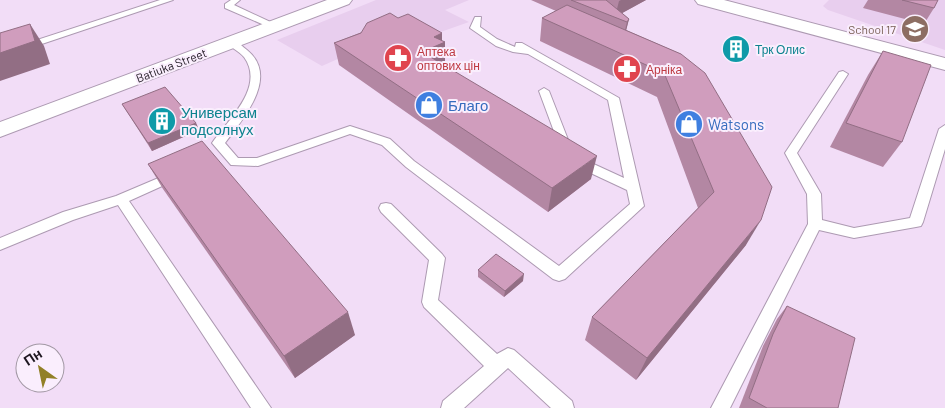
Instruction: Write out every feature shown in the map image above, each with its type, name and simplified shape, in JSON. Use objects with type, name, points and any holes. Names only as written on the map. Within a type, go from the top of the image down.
[{"type":"street","name":"Batiuka Street","points":[[0,130],[342,0]]},
{"type":"street","points":[[713,1],[945,64]]},
{"type":"lane","points":[[0,55],[169,0]]},
{"type":"lane","points":[[236,0],[228,6],[274,26]]},
{"type":"lane","points":[[231,42],[249,57],[256,78],[250,99],[218,143],[235,162],[258,162],[316,140],[350,130],[386,142],[410,164],[559,275],[637,206],[613,98],[524,48],[515,51],[494,42],[475,28],[478,19]]},
{"type":"lane","points":[[720,408],[815,224],[814,194],[791,153],[844,74]]},
{"type":"lane","points":[[544,91],[569,158],[633,187]]},
{"type":"lane","points":[[815,224],[854,232],[916,222],[945,129]]},
{"type":"lane","points":[[209,160],[226,152]]},
{"type":"lane","points":[[0,244],[68,216],[121,199],[191,168]]},
{"type":"lane","points":[[121,199],[262,408]]},
{"type":"lane","points":[[386,208],[437,258],[430,302],[496,365]]},
{"type":"lane","points":[[450,408],[508,356],[565,408]]},
{"type":"shaded area","points":[[376,0],[469,0],[445,10],[469,22],[435,34],[416,24],[322,66],[277,40]]},
{"type":"shaded area","name":"School 17","points":[[829,0],[945,0],[945,50],[828,10],[823,6]]},
{"type":"building","points":[[571,0],[606,0],[629,19],[627,22]]},
{"type":"building","points":[[902,0],[938,0],[934,8]]},
{"type":"building","points":[[567,5],[681,54],[705,73],[772,187],[761,220],[647,358],[592,317],[714,192],[664,73],[542,18]]},
{"type":"building","points":[[390,13],[398,18],[408,14],[442,33],[434,37],[445,42],[422,52],[597,156],[552,188],[334,43],[361,33],[367,23]]},
{"type":"building","points":[[30,24],[35,41],[0,53],[0,33]]},
{"type":"building","points":[[883,51],[931,65],[902,142],[846,123]]},
{"type":"building","name":"Универсам подсолнух","points":[[165,87],[196,123],[148,143],[122,104]]},
{"type":"building","points":[[202,141],[348,312],[284,356],[148,164]]},
{"type":"building","points":[[496,254],[524,274],[505,291],[478,270]]},
{"type":"building","points":[[787,306],[855,338],[838,408],[767,408],[749,398],[773,334]]},
{"type":"place","name":"School 17","points":[[915,29]]},
{"type":"place","name":"Трк Олис","points":[[736,49]]},
{"type":"place","name":"Аптека оптових цін","points":[[398,58]]},
{"type":"place","name":"Арніка","points":[[627,69]]},
{"type":"place","name":"Благо","points":[[429,105]]},
{"type":"place","name":"Универсам подсолнух","points":[[162,121]]},
{"type":"place","name":"Watsons","points":[[689,124]]}]
